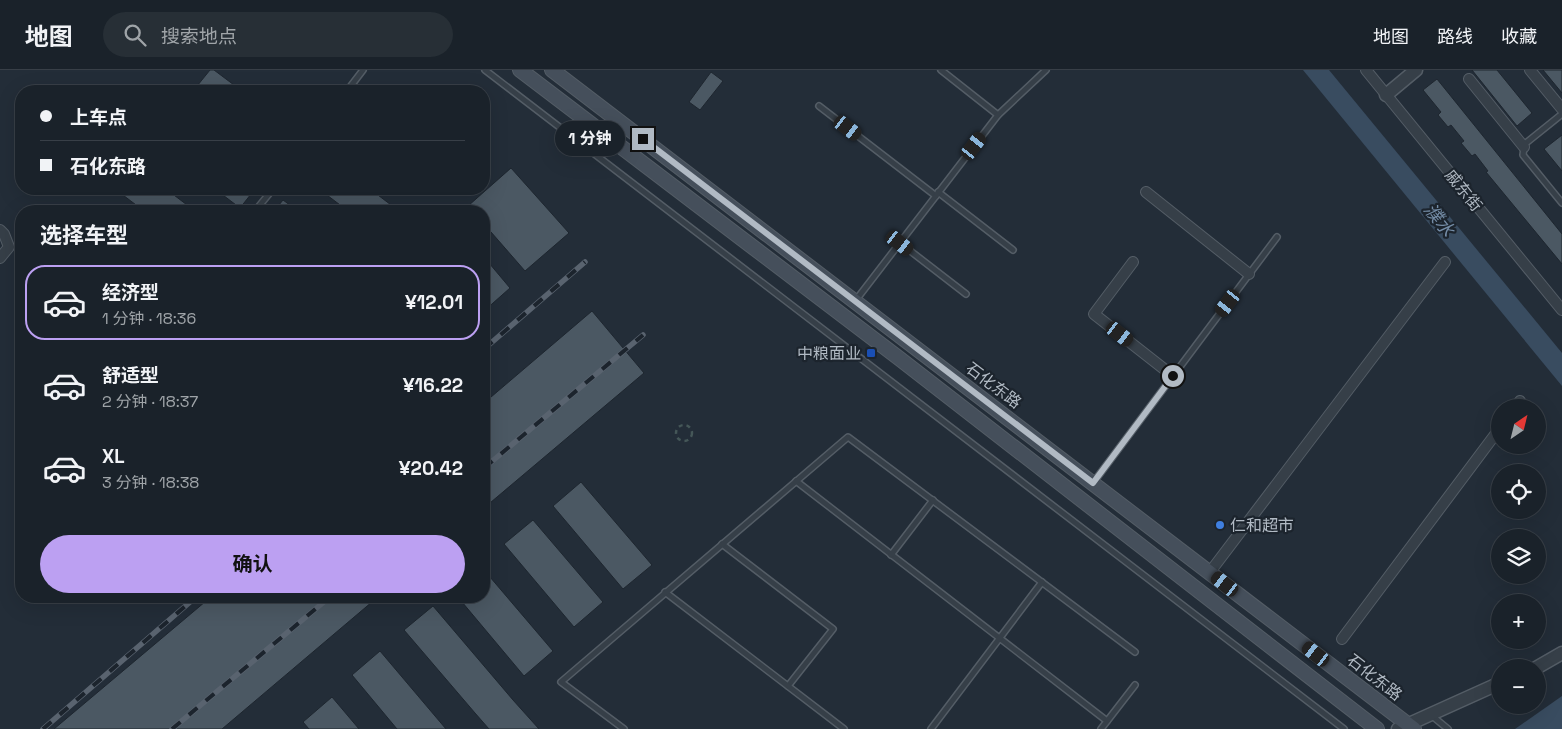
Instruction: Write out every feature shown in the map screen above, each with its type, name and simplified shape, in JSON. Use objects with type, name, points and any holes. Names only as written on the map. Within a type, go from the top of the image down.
[{"type":"main road","points":[[520,70],[892,353],[1377,729]]},
{"type":"main road","name":"石化东路","points":[[552,70],[1210,572],[1406,727]]},
{"type":"street","name":"戚东街","points":[[1366,70],[1562,310]]},
{"type":"street","points":[[1386,95],[1416,70]]},
{"type":"street","points":[[1530,70],[1562,109]]},
{"type":"street","points":[[1469,79],[1524,147]]},
{"type":"street","points":[[1146,192],[1250,274]]},
{"type":"street","points":[[0,230],[4,234],[9,247],[0,258]]},
{"type":"street","points":[[1133,262],[1094,314],[1173,376]]},
{"type":"street","points":[[1210,572],[1445,262]]},
{"type":"street","points":[[1342,639],[1491,440]]},
{"type":"street","points":[[1546,663],[1562,654]]},
{"type":"street","points":[[1406,727],[1491,687]]},
{"type":"lane","points":[[352,85],[363,70]]},
{"type":"lane","points":[[485,70],[1344,729]]},
{"type":"lane","points":[[941,70],[998,115]]},
{"type":"lane","points":[[855,301],[998,115],[1046,70]]},
{"type":"lane","points":[[819,106],[1013,250]]},
{"type":"lane","points":[[1562,114],[1524,147],[1523,155],[1562,203]]},
{"type":"lane","points":[[260,205],[268,195]]},
{"type":"lane","points":[[1093,483],[1277,237]]},
{"type":"lane","points":[[900,243],[966,294]]},
{"type":"lane","points":[[624,729],[561,682],[848,437],[1135,652]]},
{"type":"lane","points":[[796,481],[1107,721]]},
{"type":"lane","points":[[891,555],[932,500]]},
{"type":"lane","points":[[722,544],[833,629],[788,686]]},
{"type":"lane","points":[[931,729],[1042,582]]},
{"type":"lane","points":[[665,592],[844,729]]},
{"type":"lane","points":[[1101,729],[1135,685]]},
{"type":"lane","points":[[1430,715],[1448,729]]},
{"type":"path","points":[[678,426],[689,426],[692,433],[689,440],[682,441],[676,437],[678,426]]},
{"type":"water","name":"濮水","points":[[1303,70],[1329,70],[1562,353],[1562,386]]},
{"type":"water","points":[[1562,696],[1562,729],[1515,729],[1536,714],[1546,714],[1546,707]]},
{"type":"building","points":[[210,70],[214,70],[234,85],[198,85]]},
{"type":"building","points":[[1472,70],[1497,70],[1532,113],[1517,126]]},
{"type":"building","points":[[1543,70],[1562,70],[1562,93]]},
{"type":"building","points":[[711,72],[723,81],[700,110],[689,102]]},
{"type":"building","points":[[1437,79],[1562,234],[1562,264],[1486,172],[1488,171],[1475,154],[1472,156],[1461,143],[1464,141],[1451,125],[1448,127],[1438,115],[1441,112],[1423,90]]},
{"type":"building","points":[[1562,135],[1562,171],[1544,149]]},
{"type":"building","points":[[511,168],[569,233],[525,271],[490,231],[490,205],[469,205],[480,195],[490,195],[490,187]]},
{"type":"building","points":[[123,195],[174,195],[187,205],[136,205]]},
{"type":"building","points":[[223,195],[250,195],[242,205],[236,205]]},
{"type":"building","points":[[327,195],[378,195],[391,205],[340,205]]},
{"type":"building","points":[[283,200],[290,205],[279,205]]},
{"type":"building","points":[[490,264],[510,288],[490,306]]},
{"type":"building","points":[[592,311],[644,373],[490,503],[490,398]]},
{"type":"building","points":[[581,482],[652,565],[623,589],[553,506]]},
{"type":"building","points":[[533,520],[603,602],[574,627],[504,544]]},
{"type":"building","points":[[490,577],[553,651],[524,676],[463,603],[490,603]]},
{"type":"building","points":[[204,603],[371,603],[222,729],[54,729]]},
{"type":"building","points":[[433,606],[539,729],[489,729],[475,713],[404,630]]},
{"type":"building","points":[[380,651],[446,729],[397,729],[352,675]]},
{"type":"building","points":[[332,697],[359,729],[309,729],[303,722]]},
{"type":"railway","points":[[490,344],[585,262]]},
{"type":"railway","points":[[490,463],[643,335]]},
{"type":"railway","points":[[43,729],[189,603]]},
{"type":"railway","points":[[172,729],[323,603]]},
{"type":"place","name":"中粮面业","points":[[871,353]]},
{"type":"place","name":"仁和超市","points":[[1220,525]]},
{"type":"route","points":[[643,139],[1093,483],[1173,376]]}]
